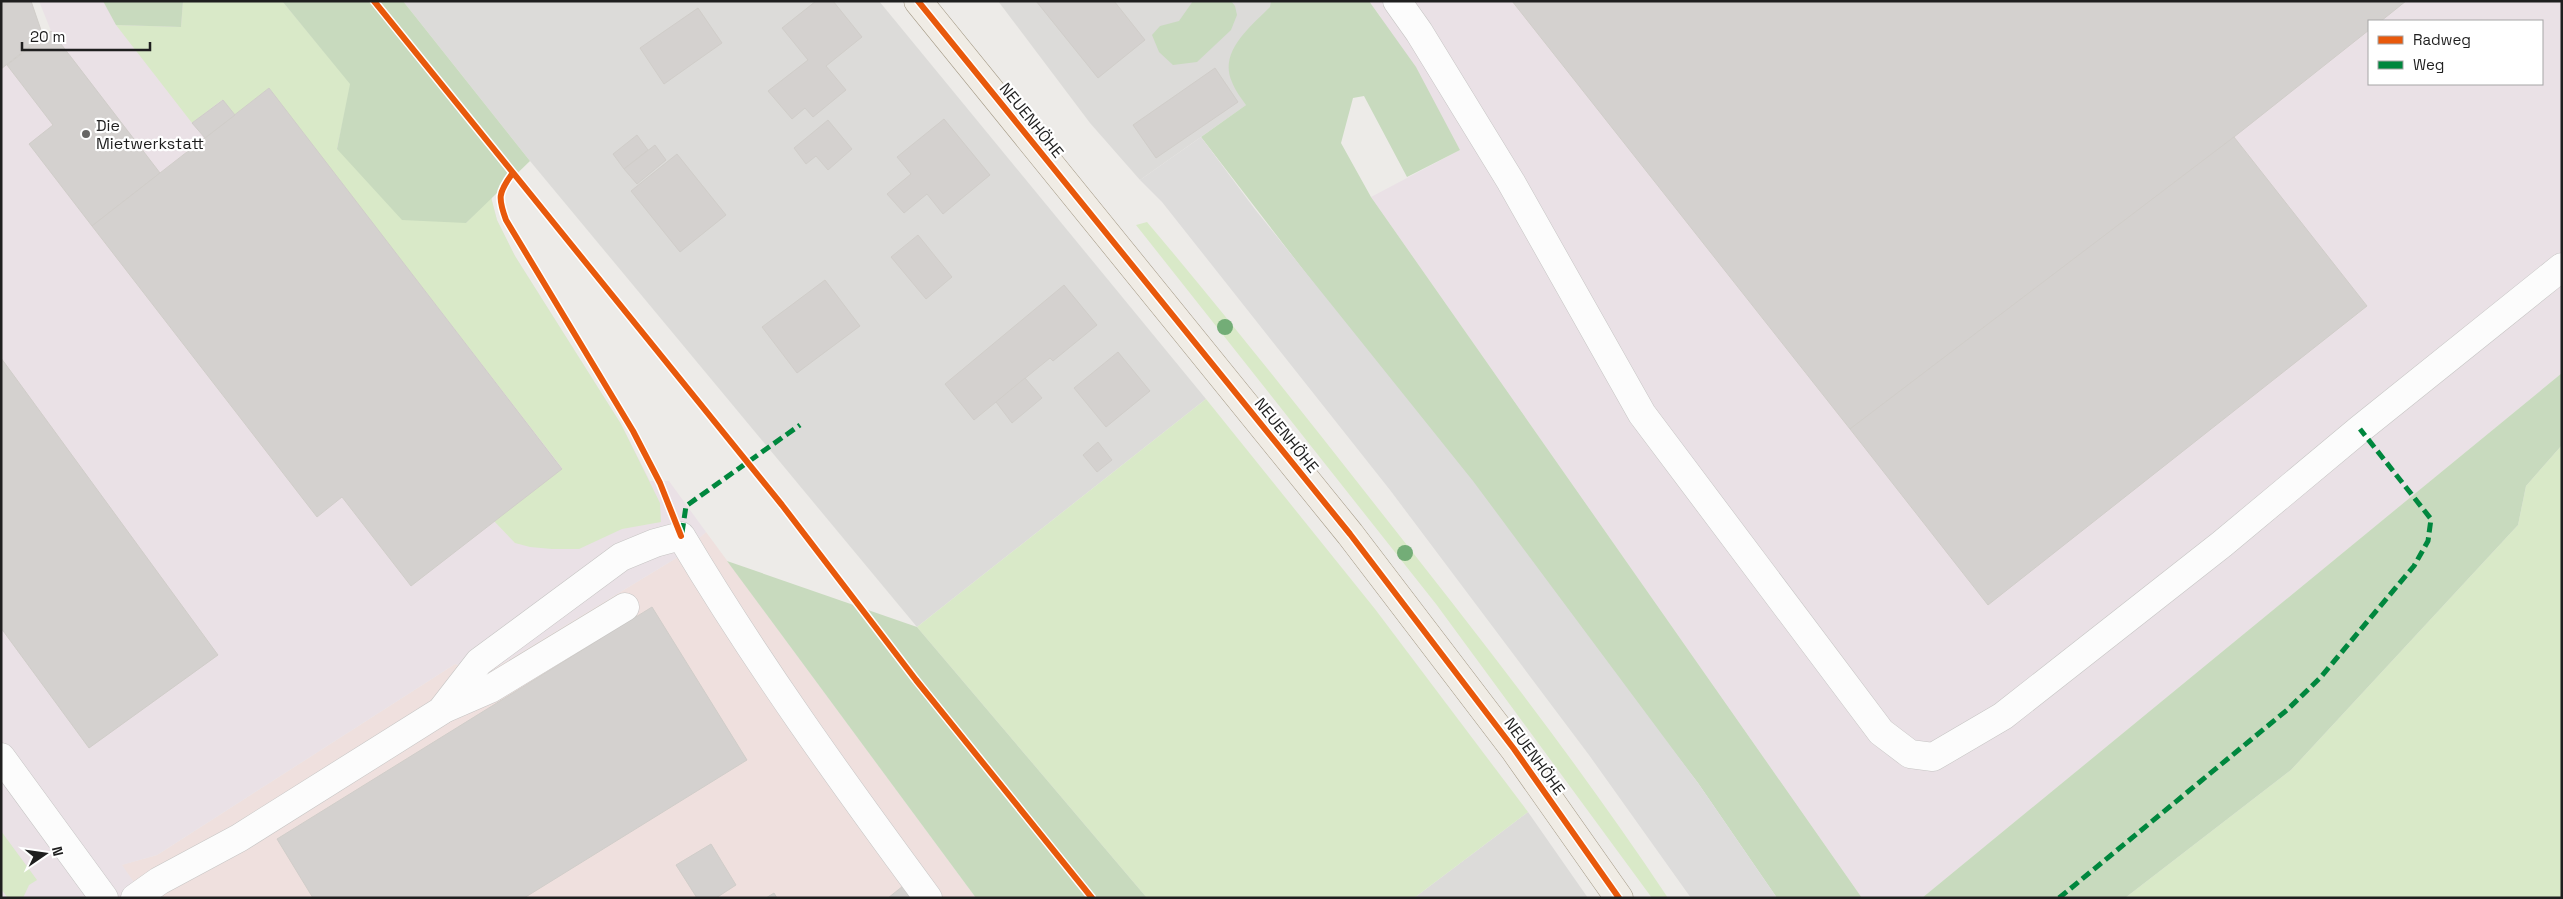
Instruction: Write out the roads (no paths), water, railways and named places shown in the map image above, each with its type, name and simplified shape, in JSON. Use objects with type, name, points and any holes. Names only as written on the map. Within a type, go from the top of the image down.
[{"type":"main road","name":"NEUENHÖHE","points":[[918,1],[1350,534],[1514,749],[1619,898]]},
{"type":"street","points":[[1397,1],[1419,32],[1511,182],[1642,414],[1881,732],[1910,754],[1933,757],[2003,716],[2222,544],[2360,429],[2562,267]]},
{"type":"street","points":[[441,711],[479,662],[621,557],[655,543],[681,536],[724,608],[815,745],[928,898]]},
{"type":"street","points":[[136,898],[159,881],[239,838],[441,711],[490,689],[625,606]]},
{"type":"street","points":[[1,757],[104,898]]},
{"type":"place","name":"Die Mietwerkstatt","points":[[86,134]]}]
